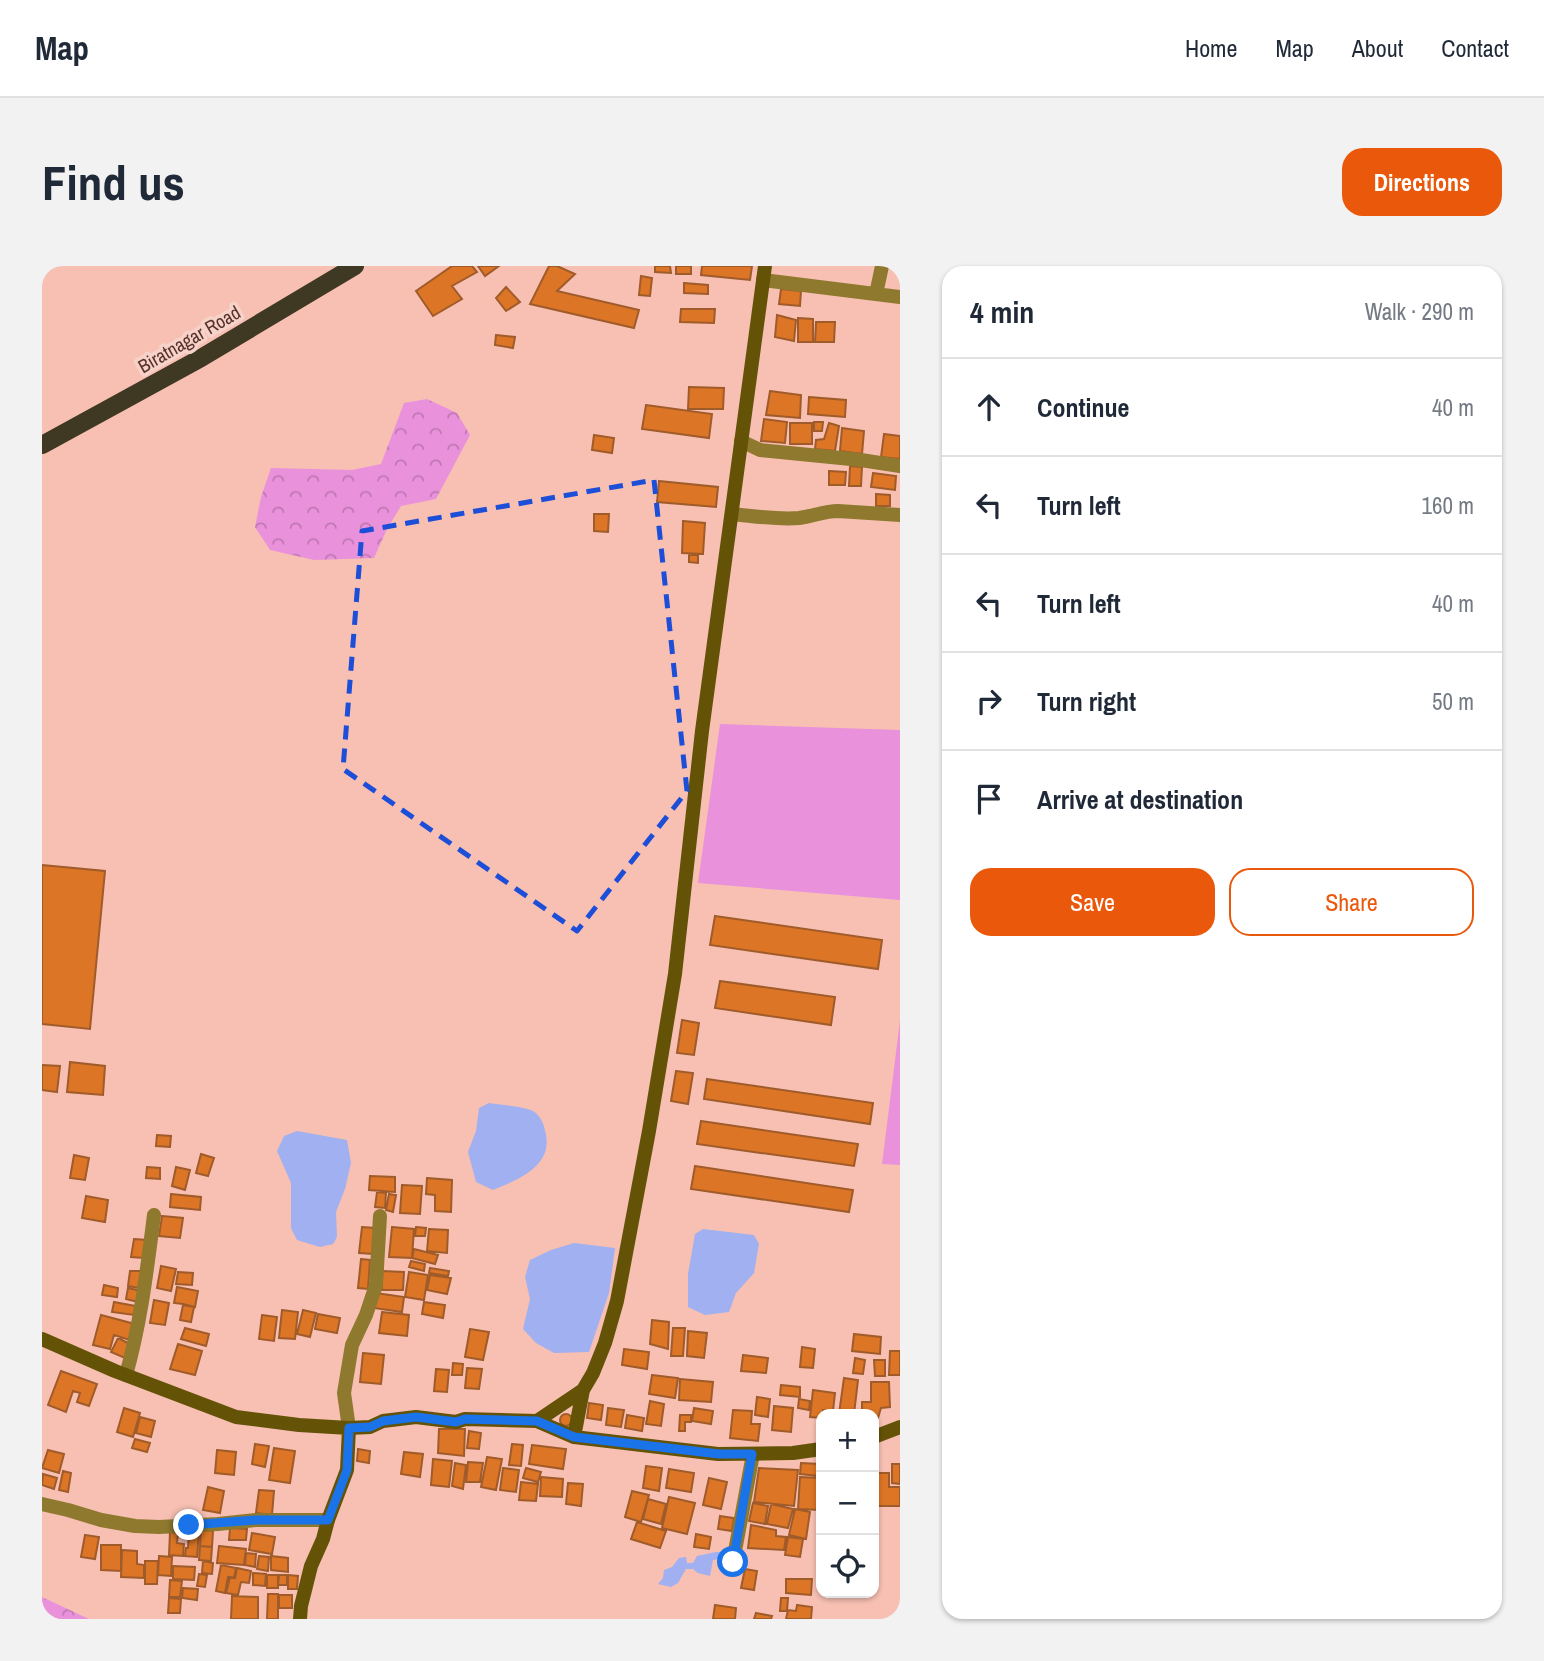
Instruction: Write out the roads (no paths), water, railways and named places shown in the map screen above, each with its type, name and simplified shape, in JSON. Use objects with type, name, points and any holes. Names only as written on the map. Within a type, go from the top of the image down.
[{"type":"main road","name":"Biratnagar Road","points":[[42,445],[201,358],[355,266]]},
{"type":"street","points":[[876,294],[882,266]]},
{"type":"street","points":[[574,1437],[583,1390],[605,1343],[617,1301],[675,974],[702,731],[764,273],[900,297]]},
{"type":"street","points":[[741,441],[760,450],[900,466]]},
{"type":"street","points":[[732,514],[770,518],[799,518],[829,511],[900,515]]},
{"type":"street","points":[[126,1375],[140,1316],[154,1215]]},
{"type":"street","points":[[300,1619],[311,1566],[347,1470],[349,1428],[344,1393],[352,1345],[376,1285],[380,1216]]},
{"type":"street","points":[[42,1339],[236,1418],[349,1428],[370,1427],[383,1421],[416,1417],[456,1422],[465,1419],[537,1421],[574,1437],[719,1454],[793,1453],[816,1450]]},
{"type":"street","points":[[537,1421],[583,1390]]},
{"type":"street","points":[[879,1435],[900,1427]]},
{"type":"street","points":[[733,1562],[752,1454]]},
{"type":"street","points":[[42,1504],[135,1526],[159,1527],[256,1520],[328,1520]]},
{"type":"water","points":[[489,1103],[533,1111],[539,1116],[546,1135],[544,1156],[538,1164],[522,1177],[493,1190],[476,1182],[468,1152],[476,1131],[479,1108]]},
{"type":"water","points":[[297,1131],[347,1140],[351,1163],[336,1212],[337,1237],[333,1244],[320,1247],[297,1240],[291,1228],[291,1183],[277,1151],[284,1136]]},
{"type":"water","points":[[703,1229],[754,1235],[759,1244],[754,1273],[736,1293],[729,1312],[705,1315],[688,1307],[688,1274],[695,1234]]},
{"type":"water","points":[[574,1243],[615,1248],[609,1293],[589,1352],[554,1353],[536,1343],[523,1329],[530,1299],[525,1277],[530,1260]]},
{"type":"water","points":[[726,1552],[726,1558],[713,1560],[710,1576],[686,1569],[678,1583],[671,1587],[658,1584],[663,1578],[664,1570],[672,1567],[679,1558],[686,1557],[687,1563],[693,1563],[697,1556]]}]
